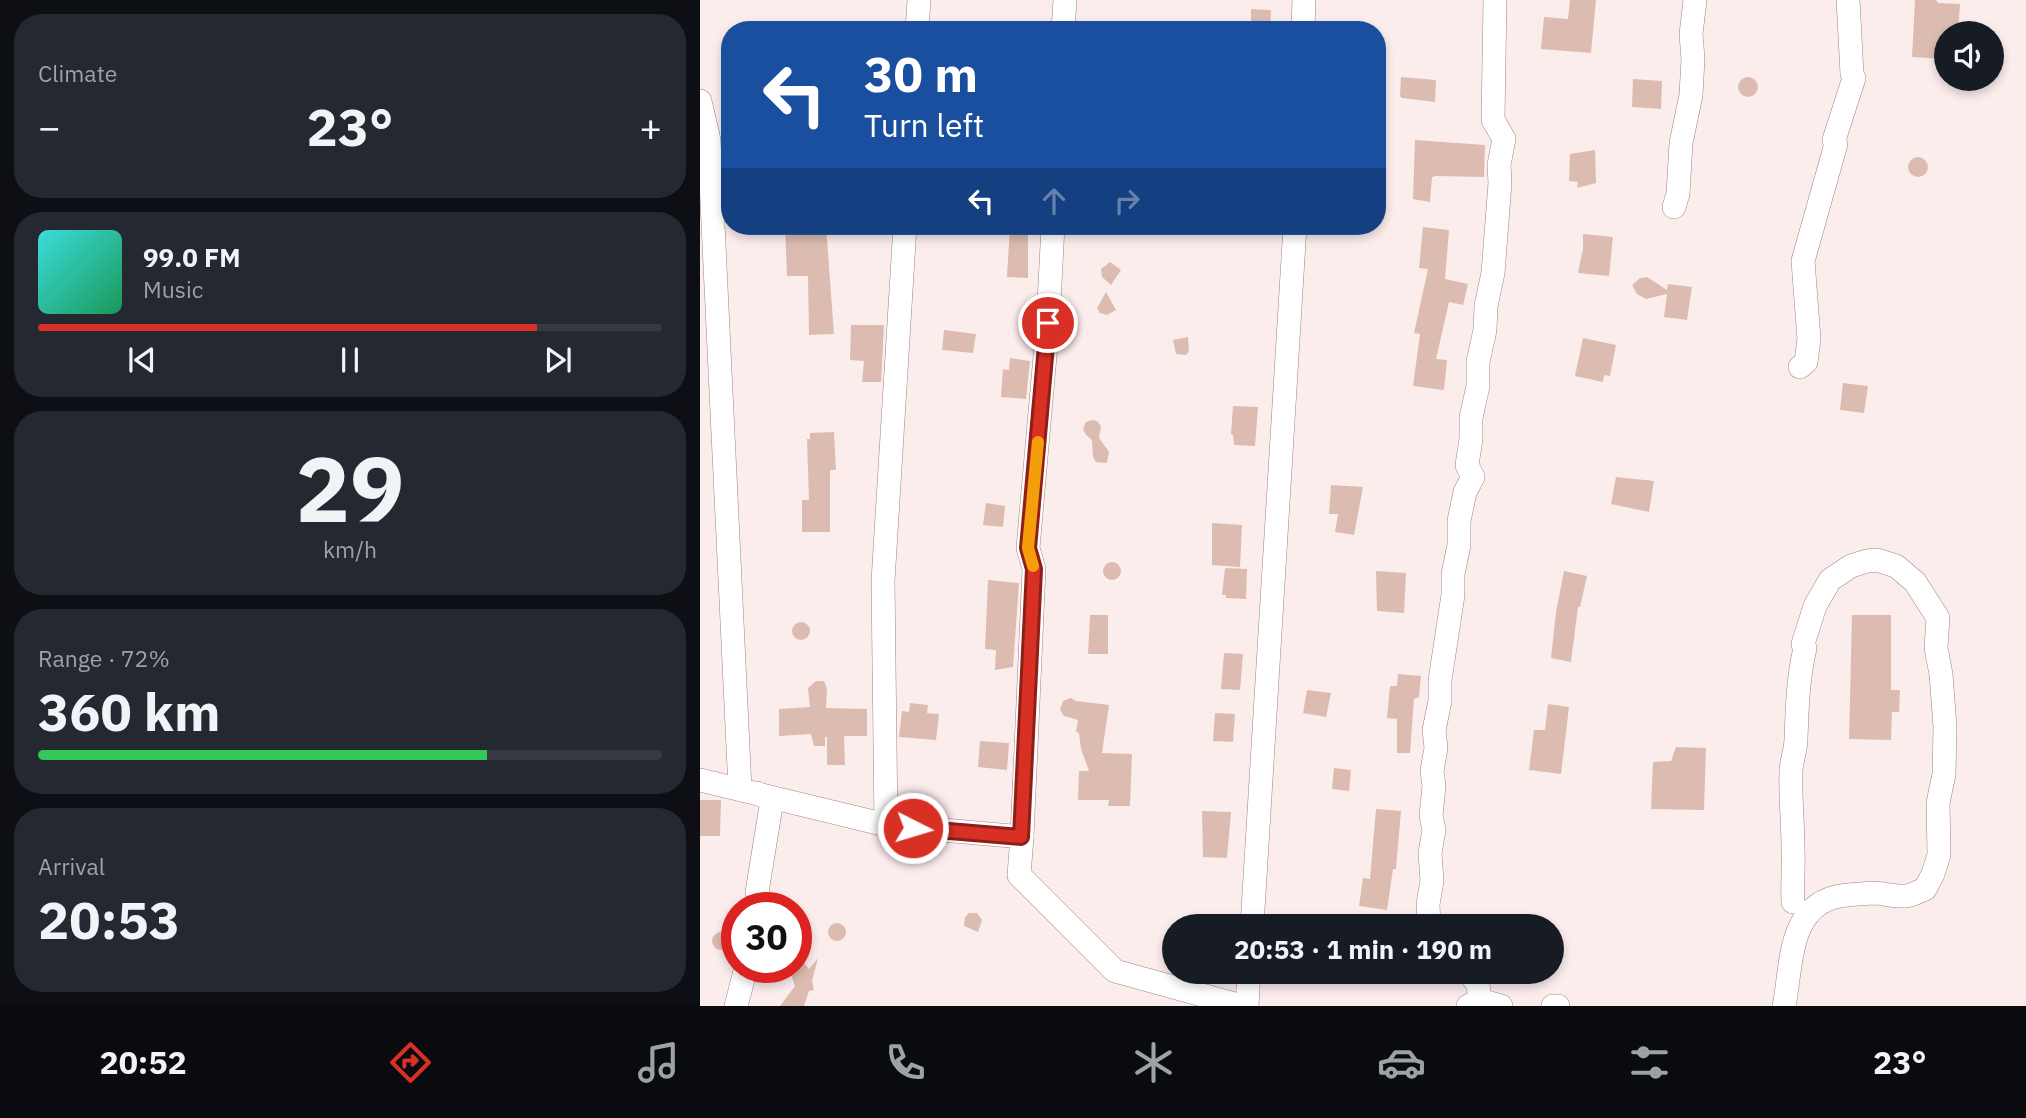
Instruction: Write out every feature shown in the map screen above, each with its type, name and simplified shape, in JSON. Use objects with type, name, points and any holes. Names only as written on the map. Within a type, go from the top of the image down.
[{"type":"street","points":[[918,21],[919,0]]},
{"type":"street","points":[[1064,21],[1065,0]]},
{"type":"street","points":[[1303,21],[1304,0]]},
{"type":"street","points":[[1428,914],[1432,881],[1430,853],[1434,830],[1434,730],[1447,648],[1446,627],[1453,595],[1459,521],[1465,492],[1473,477],[1467,465],[1471,418],[1478,386],[1478,362],[1485,330],[1498,224],[1499,165],[1504,139],[1493,120],[1495,0]]},
{"type":"street","points":[[1674,207],[1678,194],[1683,131],[1691,94],[1691,34],[1695,0]]},
{"type":"street","points":[[1800,367],[1806,362],[1809,339],[1803,261],[1836,145],[1834,140],[1854,78],[1848,0]]},
{"type":"street","points":[[700,101],[709,140],[747,790]]},
{"type":"street","points":[[886,825],[883,581],[904,235]]},
{"type":"street","points":[[1053,235],[1048,323],[1028,548],[1034,569],[1019,875],[1115,971],[1245,1006],[1248,984]]},
{"type":"street","points":[[1253,914],[1294,235]]},
{"type":"street","points":[[1784,1006],[1789,960],[1800,925],[1807,914],[1833,897],[1883,893],[1906,896],[1925,889],[1939,855],[1938,803],[1944,774],[1945,727],[1936,648],[1938,618],[1915,582],[1896,566],[1877,560],[1851,566],[1830,580],[1815,606],[1803,643],[1805,648],[1798,680],[1800,698],[1796,741],[1790,770],[1793,795],[1793,902]]},
{"type":"street","points":[[700,779],[886,825],[1021,837]]},
{"type":"street","points":[[747,790],[772,800],[757,892]]},
{"type":"street","points":[[736,1006],[742,983]]},
{"type":"street","points":[[1477,984],[1483,1004]]},
{"type":"building","points":[[1570,0],[1596,0],[1591,53],[1541,49],[1544,17],[1568,19]]},
{"type":"building","points":[[1915,0],[1960,4],[1959,21],[1934,21],[1934,58],[1912,57]]},
{"type":"building","points":[[1251,9],[1271,10],[1270,21],[1251,21]]},
{"type":"building","points":[[1401,77],[1436,80],[1435,102],[1402,98]]},
{"type":"building","points":[[1748,77],[1755,80],[1758,87],[1755,94],[1748,97],[1741,94],[1738,87],[1741,80]]},
{"type":"building","points":[[1633,79],[1662,81],[1661,109],[1632,107]]},
{"type":"building","points":[[1415,140],[1485,145],[1484,177],[1432,177],[1430,202],[1413,199]]},
{"type":"building","points":[[1595,150],[1596,183],[1577,188],[1578,182],[1569,181],[1570,154]]},
{"type":"building","points":[[1918,157],[1925,160],[1928,167],[1925,174],[1918,177],[1911,174],[1908,167],[1911,160]]},
{"type":"building","points":[[1423,227],[1449,230],[1445,279],[1468,284],[1463,305],[1449,302],[1436,359],[1447,360],[1444,390],[1413,386],[1420,334],[1414,333],[1428,269],[1419,268]]},
{"type":"building","points":[[1583,234],[1613,237],[1609,276],[1578,273]]},
{"type":"building","points":[[785,235],[827,235],[834,334],[809,335],[808,276],[787,276]]},
{"type":"building","points":[[1009,235],[1028,235],[1028,278],[1007,277]]},
{"type":"building","points":[[1110,262],[1121,270],[1111,285],[1102,277],[1101,269]]},
{"type":"building","points":[[1647,277],[1667,290],[1668,284],[1692,287],[1687,320],[1664,317],[1667,294],[1646,299],[1637,294],[1632,285],[1640,278]]},
{"type":"building","points":[[1106,292],[1116,310],[1107,315],[1100,313],[1097,308]]},
{"type":"building","points":[[851,325],[884,325],[881,382],[862,382],[864,361],[850,360]]},
{"type":"building","points":[[944,330],[976,334],[973,353],[942,350]]},
{"type":"building","points":[[1188,337],[1189,351],[1186,355],[1176,354],[1173,340]]},
{"type":"building","points":[[1583,338],[1616,345],[1610,376],[1604,375],[1603,382],[1575,376]]},
{"type":"building","points":[[1010,358],[1030,361],[1026,399],[1001,397],[1003,369],[1009,370]]},
{"type":"building","points":[[1843,383],[1868,386],[1864,413],[1840,410]]},
{"type":"building","points":[[1233,406],[1258,407],[1255,446],[1234,445],[1231,434]]},
{"type":"building","points":[[1092,420],[1101,426],[1099,438],[1109,452],[1107,463],[1096,462],[1092,440],[1083,429],[1086,422]]},
{"type":"building","points":[[834,432],[836,470],[830,470],[830,532],[802,532],[802,500],[809,500],[807,439],[810,439],[810,433]]},
{"type":"building","points":[[1616,477],[1654,481],[1649,512],[1611,504]]},
{"type":"building","points":[[1331,485],[1363,487],[1354,535],[1335,532],[1338,514],[1329,514]]},
{"type":"building","points":[[986,503],[1005,506],[1003,527],[983,525]]},
{"type":"building","points":[[1212,523],[1242,525],[1240,567],[1212,565]]},
{"type":"building","points":[[1112,562],[1118,565],[1121,571],[1118,577],[1112,580],[1106,577],[1103,571],[1106,565]]},
{"type":"building","points":[[1225,568],[1247,569],[1246,599],[1226,598],[1226,595],[1222,595]]},
{"type":"building","points":[[1376,571],[1406,573],[1404,613],[1377,611]]},
{"type":"building","points":[[1564,571],[1587,576],[1578,607],[1571,662],[1551,658]]},
{"type":"building","points":[[988,580],[1019,583],[1013,667],[995,670],[996,650],[985,649]]},
{"type":"building","points":[[1090,615],[1108,615],[1108,654],[1088,654]]},
{"type":"building","points":[[1852,615],[1891,615],[1891,690],[1900,690],[1899,712],[1892,712],[1891,740],[1849,739]]},
{"type":"building","points":[[797,622],[805,622],[810,631],[808,638],[797,640],[792,635],[792,627]]},
{"type":"building","points":[[1224,653],[1243,654],[1240,690],[1221,689]]},
{"type":"building","points":[[1398,674],[1421,676],[1419,697],[1414,699],[1410,753],[1397,753],[1397,719],[1387,718],[1390,686],[1397,686]]},
{"type":"building","points":[[816,681],[824,681],[827,689],[826,708],[867,709],[867,736],[844,736],[845,765],[827,765],[827,737],[825,746],[814,746],[811,734],[779,736],[779,709],[810,707],[808,688]]},
{"type":"building","points":[[1307,690],[1331,693],[1326,717],[1303,713]]},
{"type":"building","points":[[1071,698],[1109,705],[1102,753],[1132,754],[1130,806],[1108,806],[1109,800],[1078,800],[1079,771],[1089,771],[1081,749],[1079,733],[1076,732],[1078,720],[1064,716],[1060,710],[1063,701]]},
{"type":"building","points":[[910,703],[928,705],[927,713],[939,714],[936,740],[899,737],[902,711],[909,712]]},
{"type":"building","points":[[1548,704],[1569,707],[1561,774],[1529,770],[1534,730],[1545,730]]},
{"type":"building","points":[[1215,713],[1235,714],[1233,742],[1213,741]]},
{"type":"building","points":[[980,741],[1009,743],[1007,770],[978,767]]},
{"type":"building","points":[[1676,747],[1706,748],[1704,810],[1651,809],[1653,762],[1671,761]]},
{"type":"building","points":[[1334,768],[1351,770],[1349,791],[1332,789]]},
{"type":"building","points":[[700,800],[721,800],[720,836],[700,836]]},
{"type":"building","points":[[1376,809],[1401,811],[1396,869],[1393,869],[1387,910],[1359,906],[1363,878],[1370,879]]},
{"type":"building","points":[[1202,811],[1231,812],[1227,858],[1203,857]]},
{"type":"building","points":[[969,913],[977,913],[982,920],[978,932],[964,926],[965,917]]},
{"type":"building","points":[[837,923],[843,926],[846,932],[843,938],[837,941],[831,938],[828,932],[831,926]]},
{"type":"building","points":[[721,932],[721,950],[712,945],[712,937]]},
{"type":"building","points":[[818,958],[812,981],[812,965]]},
{"type":"building","points":[[812,981],[814,990],[809,991],[804,1006],[780,1006],[795,986],[794,983]]},
{"type":"slow traffic","points":[[1033,566],[1028,548],[1038,442]]},
{"type":"route","points":[[913,828],[1021,837],[1034,569],[1028,548],[1048,323]]}]
